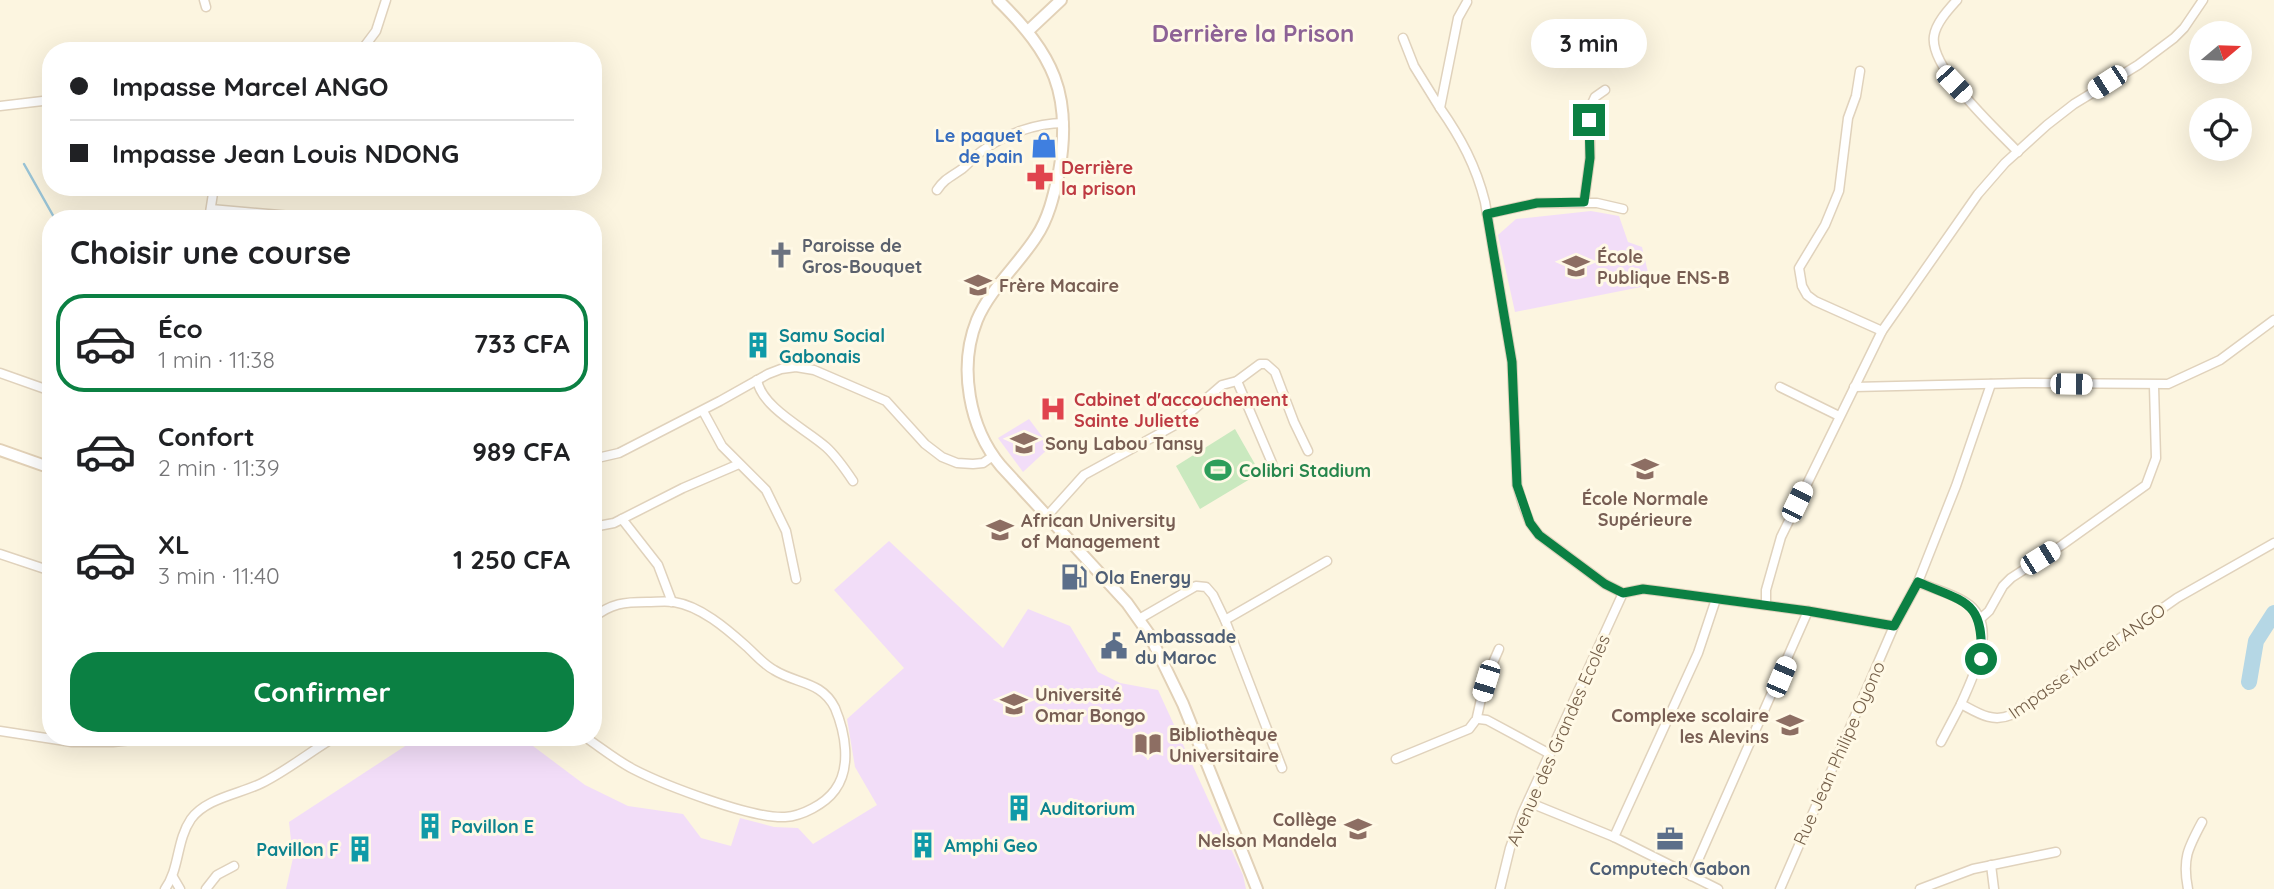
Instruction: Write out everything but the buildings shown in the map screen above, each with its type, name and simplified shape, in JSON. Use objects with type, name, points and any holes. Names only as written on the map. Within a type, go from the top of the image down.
[{"type":"main road","points":[[998,0],[1028,31],[1043,51],[1051,68],[1059,89],[1064,123],[1063,150],[1043,225],[984,307],[971,339],[969,367],[973,409],[978,428],[993,456],[1139,619],[1169,671],[1256,889]]},
{"type":"main road","points":[[1028,31],[1061,0]]},
{"type":"main road","points":[[0,450],[42,465]]},
{"type":"street","points":[[368,42],[376,31],[386,0]]},
{"type":"street","points":[[1957,0],[1938,26],[1934,37],[1936,51],[1954,84],[2018,152]]},
{"type":"street","points":[[1766,605],[1766,590],[1781,537],[1882,331],[1978,194],[2046,125],[2174,38],[2203,0]]},
{"type":"street","points":[[1440,108],[1458,19],[1467,2]]},
{"type":"street","points":[[1403,38],[1414,66],[1466,149],[1485,202],[1512,362],[1517,485],[1530,523],[1539,535],[1605,584],[1623,593],[1643,589],[1808,611],[1894,626]]},
{"type":"street","points":[[1860,71],[1856,96],[1848,118],[1839,191],[1825,225],[1799,268],[1799,277],[1807,295],[1815,301],[1882,331]]},
{"type":"street","points":[[1584,202],[1590,158],[1590,107],[1595,97],[1605,90]]},
{"type":"street","points":[[0,106],[42,101]]},
{"type":"street","points":[[937,190],[950,175],[1000,141],[1042,124],[1064,123]]},
{"type":"street","points":[[213,196],[211,209],[222,210]]},
{"type":"street","points":[[1487,214],[1537,203],[1584,202],[1623,209]]},
{"type":"street","points":[[1854,387],[1991,384],[2154,386],[2182,380],[2221,360],[2274,320]]},
{"type":"street","points":[[1048,515],[1084,475],[1177,424],[1222,385],[1237,381],[1260,364],[1271,367],[1278,379],[1308,451]]},
{"type":"street","points":[[602,457],[619,453],[703,411],[757,380],[781,369],[796,367],[814,370],[886,401],[925,444],[942,457],[957,463],[973,464],[983,463],[993,456]]},
{"type":"street","points":[[0,373],[42,388]]},
{"type":"street","points":[[757,380],[758,387],[768,400],[826,447],[853,481]]},
{"type":"street","points":[[1237,381],[1272,463]]},
{"type":"street","name":"Rue Jean Philipe Oyono","points":[[1780,889],[1894,626],[1918,582],[1956,486],[1991,384]]},
{"type":"street","points":[[1979,620],[1989,611],[2003,586],[2011,578],[2146,485],[2156,458],[2154,386]]},
{"type":"street","points":[[1780,387],[1839,416]]},
{"type":"street","points":[[703,411],[716,438],[758,481],[772,501],[790,544],[796,579]]},
{"type":"street","points":[[602,525],[622,519],[683,488],[739,464]]},
{"type":"street","points":[[622,519],[658,565],[672,602]]},
{"type":"street","name":"Impasse Marcel ANGO","points":[[1961,704],[1990,719],[2011,715],[2177,598],[2274,543]]},
{"type":"street","points":[[0,554],[42,568]]},
{"type":"street","points":[[1225,620],[1327,561]]},
{"type":"street","points":[[1918,582],[1967,603],[1979,620],[1982,635],[1981,659],[1941,742]]},
{"type":"street","points":[[1139,619],[1196,586],[1206,587],[1225,620],[1282,768]]},
{"type":"street","name":"Avenue des Grandes Ecoles","points":[[1500,889],[1510,848],[1528,802],[1623,593]]},
{"type":"street","points":[[1614,837],[1698,653],[1716,599]]},
{"type":"street","points":[[598,746],[632,768],[673,786],[757,813],[780,817],[794,816],[822,802],[837,787],[845,762],[845,748],[834,706],[824,693],[813,685],[772,670],[714,621],[692,608],[672,602],[619,602],[602,612]]},
{"type":"street","points":[[1691,876],[1808,611]]},
{"type":"street","points":[[1396,759],[1468,729],[1477,719],[1486,681],[1499,649]]},
{"type":"street","points":[[1477,719],[1487,720],[1550,754]]},
{"type":"street","points":[[0,731],[42,737]]},
{"type":"street","points":[[165,889],[173,877],[178,849],[192,817],[214,803],[263,782],[319,746]]},
{"type":"street","points":[[1528,802],[1614,837],[1718,889]]},
{"type":"street","points":[[2188,889],[2186,854],[2202,822]]},
{"type":"street","points":[[1920,889],[1956,874],[2056,852]]},
{"type":"street","points":[[206,889],[217,875],[234,866]]},
{"type":"street","points":[[1992,866],[1994,889]]},
{"type":"street","points":[[173,877],[180,889]]},
{"type":"shaded area","name":"École Publique ENS-B","points":[[1591,211],[1619,216],[1628,242],[1642,247],[1651,285],[1515,312],[1498,235],[1516,219]]},
{"type":"shaded area","name":"Sony Labou Tansy","points":[[1029,419],[1050,447],[1023,472],[998,438]]},
{"type":"shaded area","name":"Université Omar Bongo","points":[[889,541],[1003,648],[1028,609],[1070,626],[1098,672],[1120,683],[1158,690],[1243,875],[1246,889],[286,889],[293,858],[289,822],[405,746],[533,746],[585,785],[628,806],[683,814],[701,838],[731,846],[740,818],[774,827],[798,828],[813,844],[877,805],[855,767],[847,719],[904,668],[834,590]]},
{"type":"green space","name":"Colibri Stadium","points":[[1235,429],[1260,473],[1200,509],[1176,466]]},
{"type":"waterway","points":[[24,164],[42,196]]},
{"type":"waterway","points":[[42,196],[50,210]]},
{"type":"waterway","points":[[2249,682],[2256,641],[2274,613]]},
{"type":"place","name":"Le paquet de pain","points":[[1044,145]]},
{"type":"place","name":"Derrière la prison","points":[[1040,177]]},
{"type":"place","name":"Paroisse de Gros-Bouquet","points":[[781,255]]},
{"type":"place","name":"École Publique ENS-B","points":[[1576,266]]},
{"type":"place","name":"Frère Macaire","points":[[978,285]]},
{"type":"place","name":"Samu Social Gabonais","points":[[758,345]]},
{"type":"place","name":"Cabinet d'accouchement Sainte Juliette","points":[[1053,409]]},
{"type":"place","name":"Sony Labou Tansy","points":[[1024,443]]},
{"type":"place","name":"École Normale Supérieure","points":[[1645,469]]},
{"type":"place","name":"Colibri Stadium","points":[[1218,470]]},
{"type":"place","name":"African University of Management","points":[[1000,530]]},
{"type":"place","name":"Ola Energy","points":[[1074,577]]},
{"type":"place","name":"Ambassade du Maroc","points":[[1114,646]]},
{"type":"place","name":"Université Omar Bongo","points":[[1014,704]]},
{"type":"place","name":"Complexe scolaire les Alevins","points":[[1790,725]]},
{"type":"place","name":"Bibliothèque Universitaire","points":[[1148,744]]},
{"type":"place","name":"Auditorium","points":[[1019,808]]},
{"type":"place","name":"Pavillon E","points":[[430,826]]},
{"type":"place","name":"Collège Nelson Mandela","points":[[1358,829]]},
{"type":"place","name":"Computech Gabon","points":[[1670,839]]},
{"type":"place","name":"Amphi Geo","points":[[923,845]]},
{"type":"place","name":"Pavillon F","points":[[360,849]]},
{"type":"district","name":"Derrière la Prison","points":[[1253,33]]},
{"type":"route","points":[[1589,120],[1591,145],[1584,202],[1537,203],[1487,214],[1512,362],[1517,485],[1530,523],[1539,535],[1605,584],[1623,593],[1643,589],[1808,611],[1894,626],[1918,582],[1967,603],[1979,620],[1982,635],[1981,659]]}]
